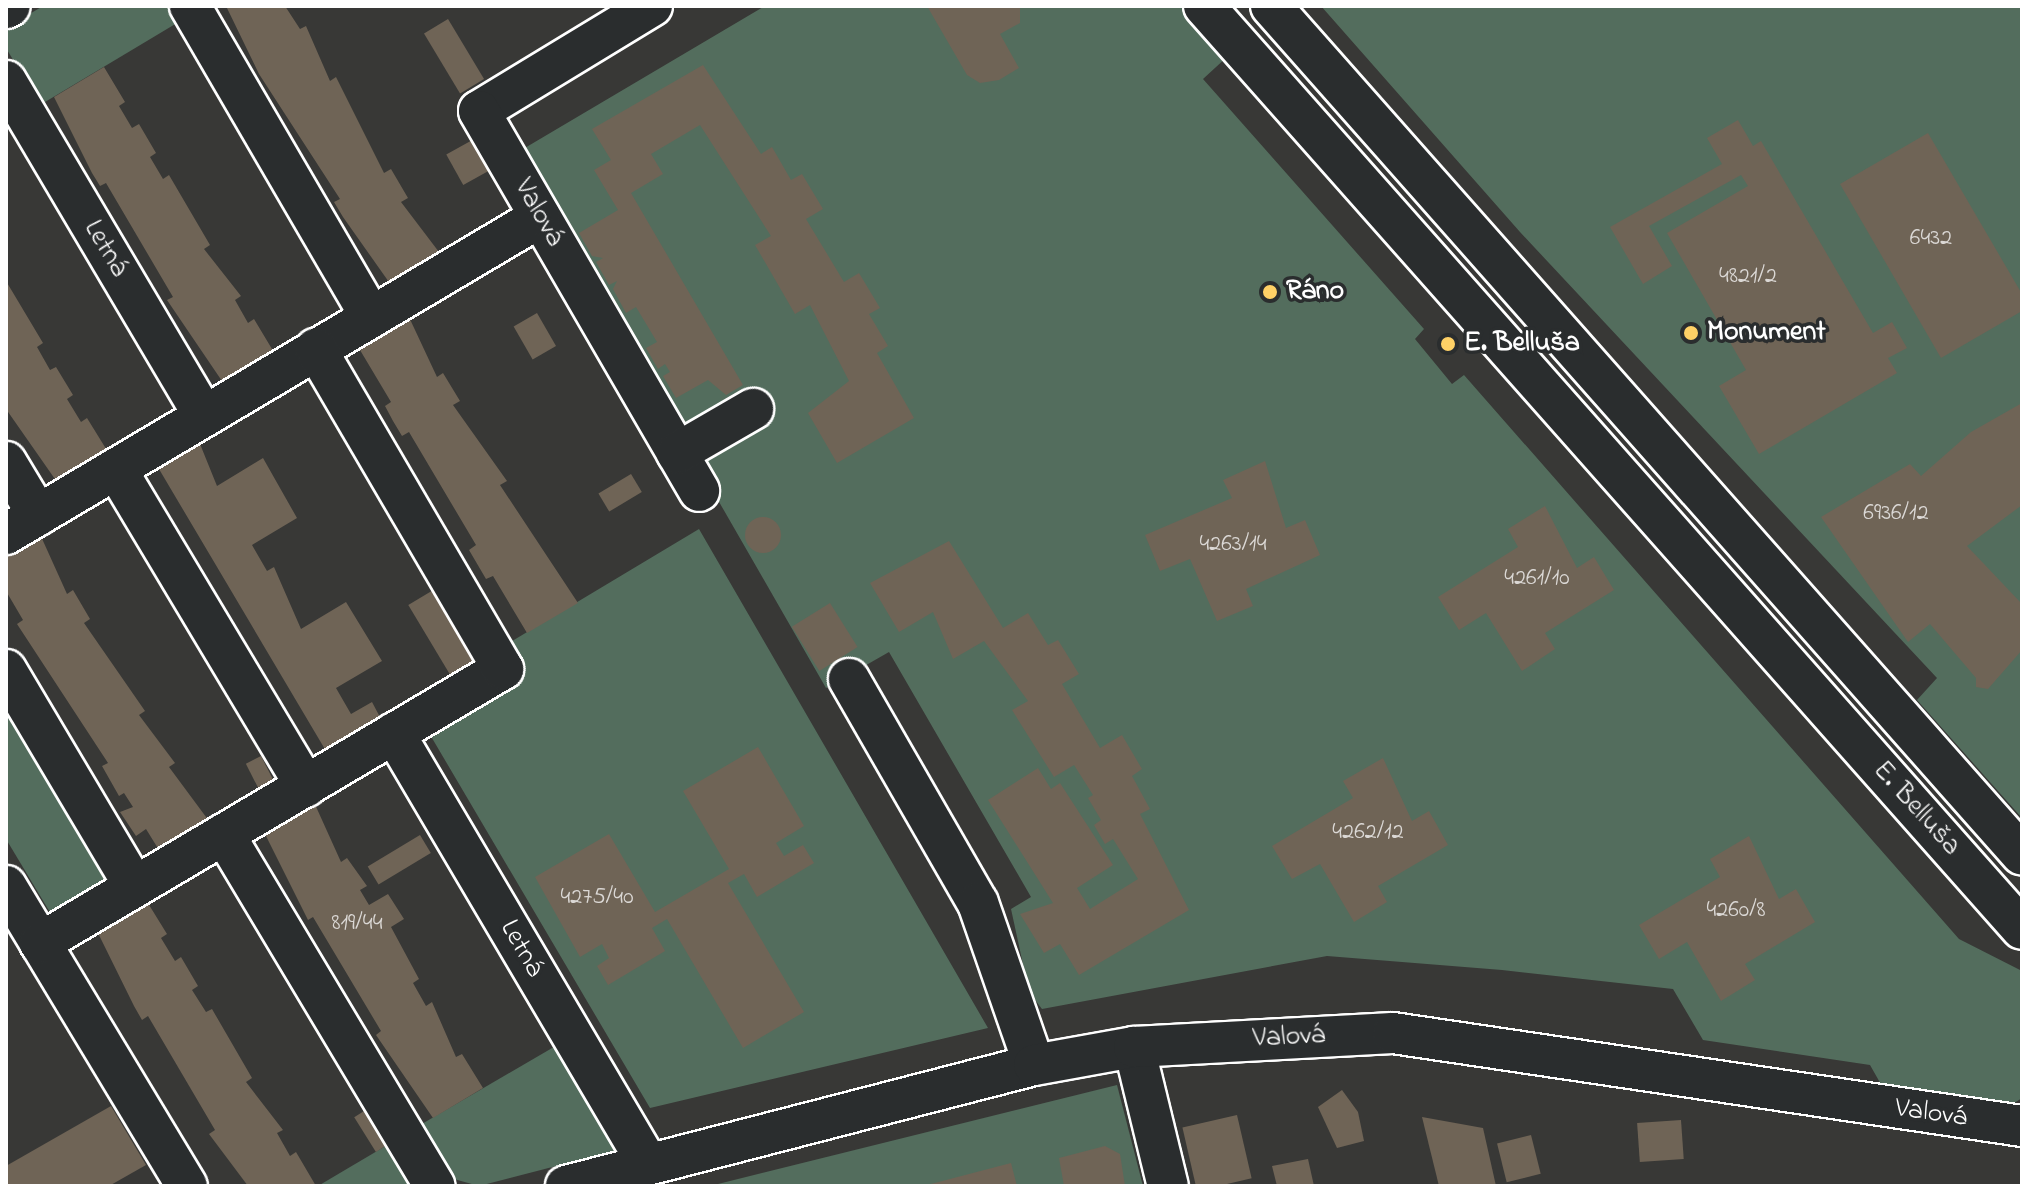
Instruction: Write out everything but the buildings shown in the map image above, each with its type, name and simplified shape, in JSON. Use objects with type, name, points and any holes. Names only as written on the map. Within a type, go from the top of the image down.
[{"type":"street","points":[[190,6],[371,317]]},
{"type":"street","name":"Valová","points":[[652,6],[479,111],[699,491]]},
{"type":"street","name":"E. Belluša","points":[[1271,6],[2022,855]]},
{"type":"street","name":"E. Belluša","points":[[1206,7],[2022,929]]},
{"type":"street","name":"Letná","points":[[6,81],[204,416]]},
{"type":"street","points":[[6,462],[22,525],[540,217]]},
{"type":"street","points":[[40,943],[503,669],[316,349]]},
{"type":"street","points":[[677,453],[753,409]]},
{"type":"street","points":[[116,469],[306,786]]},
{"type":"street","points":[[6,670],[135,887]]},
{"type":"street","points":[[849,679],[978,903],[1034,1065]]},
{"type":"street","name":"Letná","points":[[394,733],[648,1164]]},
{"type":"street","points":[[224,834],[435,1186]]},
{"type":"street","points":[[6,886],[187,1186]]},
{"type":"street","name":"Valová","points":[[566,1186],[1034,1065],[1134,1047],[1393,1033],[2022,1126]]},
{"type":"street","points":[[1134,1047],[1168,1186]]},
{"type":"green space","points":[[43,6],[173,6],[182,20],[40,105],[6,48],[6,28]]},
{"type":"green space","points":[[765,6],[1185,6],[1228,56],[1203,79],[1424,329],[1415,339],[1452,384],[1464,375],[1959,939],[2022,971],[2022,1098],[2011,1105],[1887,1095],[1870,1065],[1703,1040],[1673,989],[1502,970],[1327,956],[1042,1009],[1029,992],[1011,909],[1031,897],[889,652],[826,688],[518,152]]},
{"type":"green space","points":[[1321,6],[2022,6],[2022,818],[1917,700],[1937,678],[1520,232]]},
{"type":"green space","points":[[699,529],[988,1028],[650,1108],[429,733],[523,679],[504,646]]},
{"type":"green space","points":[[6,692],[118,881],[54,919],[6,839]]},
{"type":"green space","points":[[559,1044],[622,1149],[479,1186],[443,1176],[415,1128]]},
{"type":"green space","points":[[1117,1085],[1143,1186],[710,1186]]},
{"type":"green space","points":[[394,1141],[417,1186],[318,1186]]},
{"type":"place","name":"Ráno","points":[[1270,292]]},
{"type":"place","name":"Monument","points":[[1691,333]]},
{"type":"place","name":"E. Belluša","points":[[1448,344]]}]
